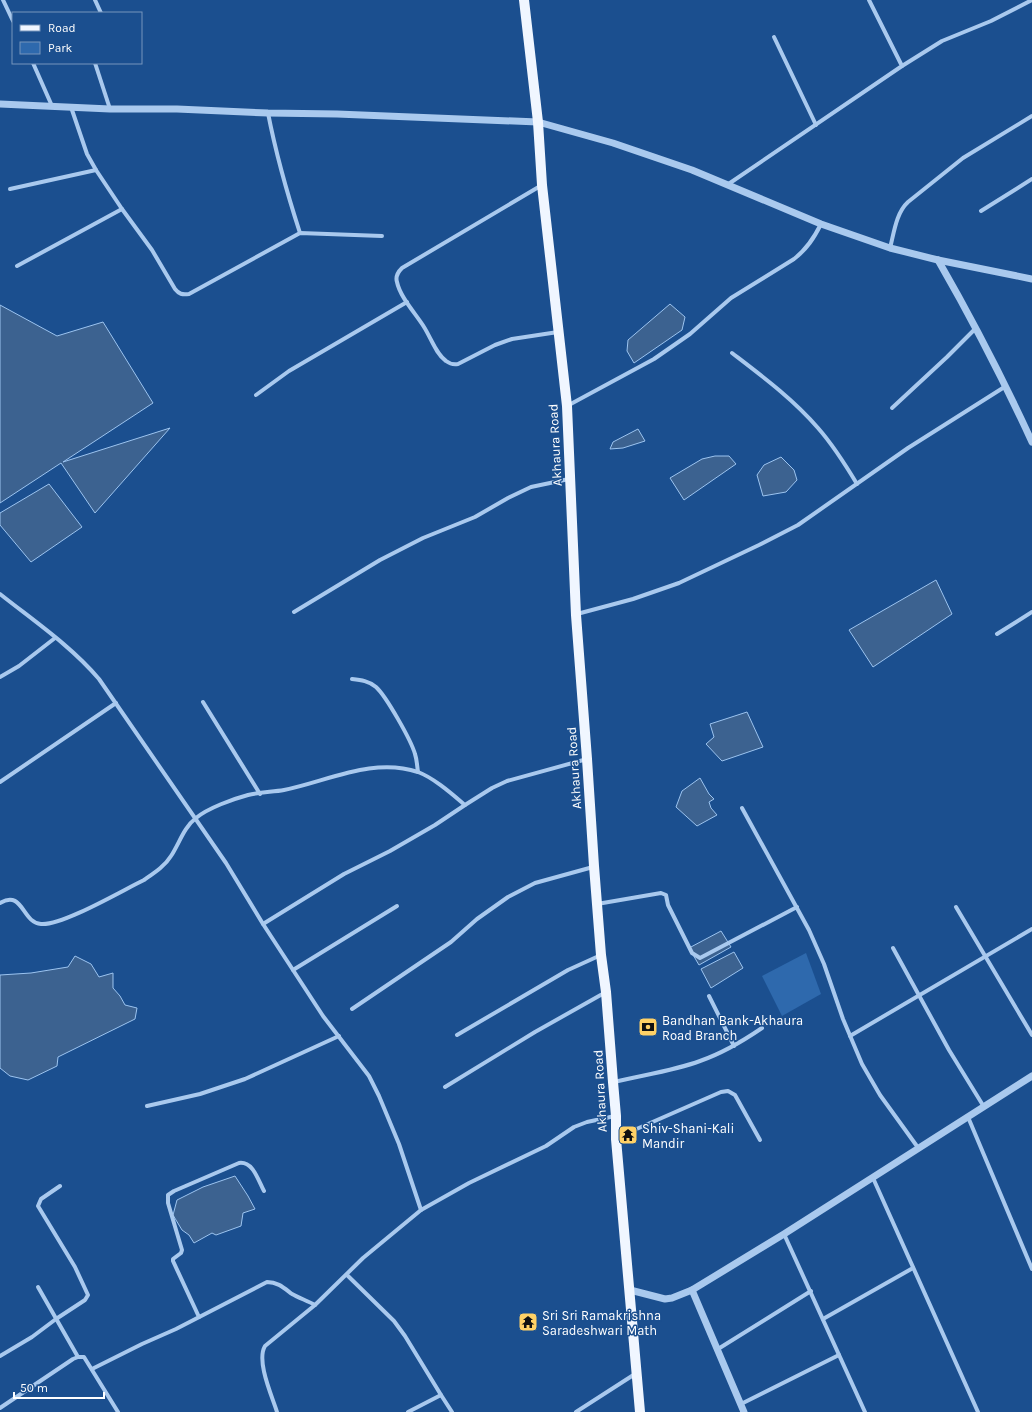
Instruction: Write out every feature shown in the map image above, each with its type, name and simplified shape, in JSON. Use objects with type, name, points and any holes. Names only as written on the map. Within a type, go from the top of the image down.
[{"type":"main road","name":"Akhaura Road","points":[[524,0],[538,122],[542,185],[567,406],[576,615],[594,866],[606,992],[616,1116],[616,1139],[640,1412]]},
{"type":"street","points":[[3,0],[12,19]]},
{"type":"street","points":[[96,0],[101,12]]},
{"type":"street","points":[[869,0],[902,66]]},
{"type":"street","points":[[726,185],[902,66],[942,41],[991,21],[1032,0]]},
{"type":"street","points":[[774,37],[816,125]]},
{"type":"street","points":[[33,64],[52,106]]},
{"type":"street","points":[[95,64],[110,109]]},
{"type":"street","points":[[0,104],[110,109],[177,109],[538,122],[613,143],[692,170],[821,224],[890,248],[938,260],[1032,279]]},
{"type":"street","points":[[71,107],[87,154],[96,170],[152,250],[175,289],[183,295],[195,291],[300,233],[382,236]]},
{"type":"street","points":[[268,113],[283,181],[300,233]]},
{"type":"street","points":[[890,248],[898,220],[905,205],[963,158],[1032,116]]},
{"type":"street","points":[[10,189],[96,170]]},
{"type":"street","points":[[981,212],[1032,179]]},
{"type":"street","points":[[542,185],[402,268],[397,275],[396,280],[407,302],[424,326],[441,356],[446,362],[452,365],[458,364],[495,345],[512,339],[558,332]]},
{"type":"street","points":[[18,266],[122,209]]},
{"type":"street","points":[[567,406],[654,359],[678,343],[731,298],[802,253],[813,240],[821,224]]},
{"type":"street","points":[[938,260],[976,328],[1032,441]]},
{"type":"street","points":[[256,395],[289,371],[407,302]]},
{"type":"street","points":[[892,408],[976,328]]},
{"type":"street","points":[[732,353],[769,382],[818,427],[839,455],[857,484]]},
{"type":"street","points":[[576,615],[657,592],[759,545],[798,525],[908,448],[1006,386]]},
{"type":"street","points":[[294,612],[380,560],[423,538],[475,517],[531,487],[569,479]]},
{"type":"street","points":[[0,594],[81,659],[92,670],[196,818],[293,970],[324,1016],[369,1076],[399,1144],[422,1210]]},
{"type":"street","points":[[997,634],[1032,612]]},
{"type":"street","points":[[0,677],[19,666],[55,638]]},
{"type":"street","points":[[352,678],[366,681],[375,686],[386,699],[416,754],[418,772]]},
{"type":"street","points":[[203,702],[260,794]]},
{"type":"street","points":[[0,782],[116,703]]},
{"type":"street","points":[[263,924],[344,874],[390,851],[435,825],[492,788],[507,781],[587,759]]},
{"type":"street","points":[[0,903],[8,900],[16,901],[20,904],[27,916],[36,924],[47,924],[71,916],[144,880],[156,872],[171,856],[188,826],[204,812],[249,795],[285,790],[342,774],[369,769],[394,768],[418,772],[448,791],[465,805]]},
{"type":"street","points":[[742,808],[809,930],[824,964],[843,1019],[862,1064],[880,1095],[919,1149]]},
{"type":"street","points":[[352,1009],[451,942],[477,919],[514,893],[535,883],[594,866]]},
{"type":"street","points":[[597,904],[661,893],[666,895],[668,904],[692,953],[700,958],[797,907]]},
{"type":"street","points":[[293,970],[397,906]]},
{"type":"street","points":[[956,907],[1032,1035]]},
{"type":"street","points":[[850,1036],[1032,928]]},
{"type":"street","points":[[893,948],[919,996],[984,1107]]},
{"type":"street","points":[[457,1035],[568,970],[602,955]]},
{"type":"street","points":[[445,1087],[606,992]]},
{"type":"street","points":[[709,996],[734,1046]]},
{"type":"street","points":[[613,1082],[702,1061],[734,1046],[762,1028]]},
{"type":"street","points":[[147,1106],[200,1094],[245,1079],[339,1036]]},
{"type":"street","points":[[630,1290],[666,1299],[692,1290],[873,1178],[1032,1076]]},
{"type":"street","points":[[616,1139],[721,1092],[728,1091],[735,1095],[760,1140]]},
{"type":"street","points":[[277,1412],[262,1363],[263,1349],[347,1275],[363,1258],[422,1210],[469,1183],[546,1146],[574,1127],[587,1122],[616,1116]]},
{"type":"street","points":[[968,1117],[1032,1269]]},
{"type":"street","points":[[199,1317],[172,1261],[173,1258],[180,1254],[182,1250],[168,1203],[168,1195],[174,1191],[243,1162],[251,1167],[264,1191]]},
{"type":"street","points":[[873,1178],[978,1412]]},
{"type":"street","points":[[0,1356],[32,1337],[85,1300],[88,1295],[75,1267],[38,1206],[40,1199],[60,1186]]},
{"type":"street","points":[[784,1234],[864,1411]]},
{"type":"street","points":[[823,1319],[913,1268]]},
{"type":"street","points":[[347,1275],[398,1326],[452,1412]]},
{"type":"street","points":[[92,1369],[176,1329],[267,1282],[272,1282],[283,1286],[292,1294],[313,1304]]},
{"type":"street","points":[[38,1287],[78,1357]]},
{"type":"street","points":[[692,1290],[744,1412]]},
{"type":"street","points":[[718,1349],[811,1291]]},
{"type":"street","points":[[741,1404],[839,1355]]},
{"type":"street","points":[[0,1408],[78,1357],[84,1357],[118,1412]]},
{"type":"street","points":[[576,1412],[637,1372]]},
{"type":"street","points":[[408,1412],[441,1395]]},
{"type":"green space","points":[[806,953],[821,994],[782,1016],[762,976]]},
{"type":"shaded area","points":[[670,304],[685,317],[682,330],[634,363],[627,351],[628,340]]},
{"type":"shaded area","points":[[0,305],[57,336],[103,322],[153,403],[63,462],[170,428],[95,513],[61,463],[0,503]]},
{"type":"shaded area","points":[[638,429],[645,441],[623,448],[610,449],[613,442]]},
{"type":"shaded area","points":[[715,456],[729,456],[736,464],[684,500],[670,478],[702,459]]},
{"type":"shaded area","points":[[781,457],[794,470],[797,480],[786,492],[763,496],[757,475],[764,465]]},
{"type":"shaded area","points":[[49,484],[82,527],[31,562],[0,525],[0,513]]},
{"type":"shaded area","points":[[936,580],[952,614],[873,667],[849,630]]},
{"type":"shaded area","points":[[747,712],[763,747],[722,761],[706,744],[714,737],[710,724]]},
{"type":"shaded area","points":[[700,778],[709,794],[714,799],[709,802],[711,808],[717,815],[697,826],[676,807],[682,791]]},
{"type":"shaded area","points":[[721,931],[731,947],[699,965],[689,948]]},
{"type":"shaded area","points":[[734,952],[743,968],[711,988],[701,969]]},
{"type":"shaded area","points":[[75,956],[91,964],[99,977],[113,973],[113,988],[125,1005],[137,1008],[135,1019],[58,1057],[57,1066],[28,1080],[10,1076],[0,1068],[0,975],[31,973],[68,967]]},
{"type":"shaded area","points":[[235,1176],[255,1209],[243,1213],[241,1226],[216,1235],[212,1233],[194,1243],[189,1235],[182,1230],[173,1215],[177,1200],[203,1187]]},
{"type":"place","name":"Bandhan Bank-Akhaura Road Branch","points":[[648,1027]]},
{"type":"place","name":"Shiv-Shani-Kali Mandir","points":[[628,1135]]},
{"type":"place","name":"Sri Sri Ramakrishna Saradeshwari Math","points":[[528,1322]]}]
